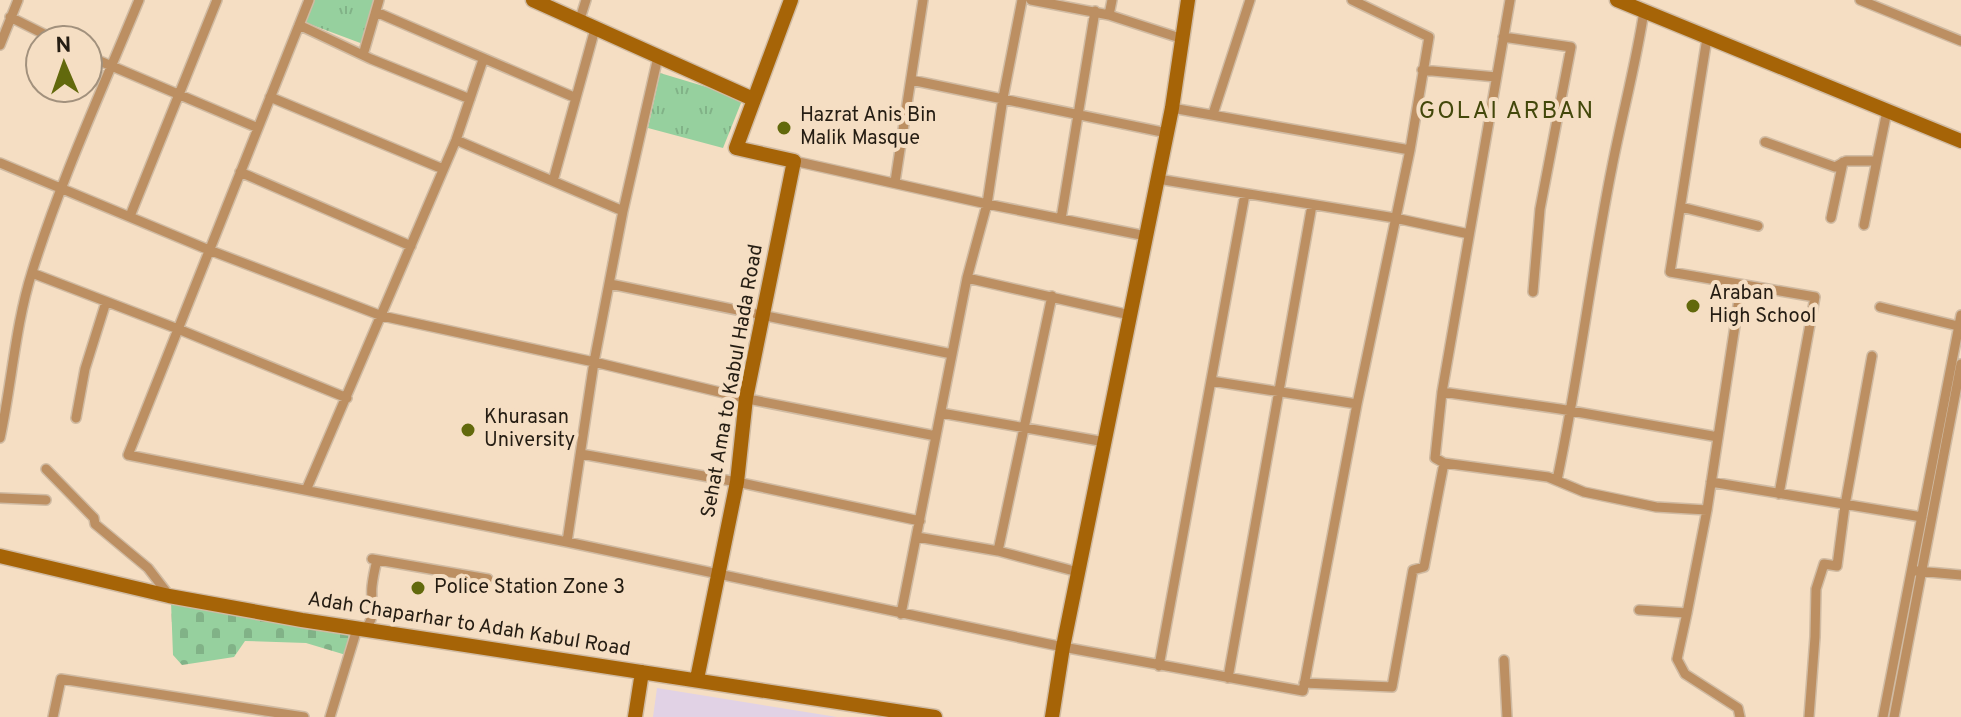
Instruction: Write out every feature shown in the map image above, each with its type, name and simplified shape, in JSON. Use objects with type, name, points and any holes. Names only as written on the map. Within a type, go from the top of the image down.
[{"type":"main road","points":[[533,0],[753,99]]},
{"type":"main road","points":[[791,0],[736,148],[794,161]]},
{"type":"main road","points":[[1052,717],[1063,647],[1172,108],[1188,0]]},
{"type":"main road","points":[[1617,0],[1961,141]]},
{"type":"main road","name":"Sehat Ama to Kabul Hada Road","points":[[697,679],[737,482],[746,398],[794,161]]},
{"type":"main road","name":"Adah Chaparhar to Adah Kabul Road","points":[[0,556],[169,596],[361,630],[935,717]]},
{"type":"main road","points":[[635,717],[642,672]]},
{"type":"street","points":[[0,45],[18,0]]},
{"type":"street","points":[[0,438],[10,392],[14,349],[32,273],[62,189],[139,0]]},
{"type":"street","points":[[130,216],[217,0]]},
{"type":"street","points":[[309,0],[128,455],[307,488],[1063,647],[1303,691],[1357,404],[1410,150],[1429,37],[1352,0]]},
{"type":"street","points":[[363,55],[379,0]]},
{"type":"street","points":[[579,22],[586,0]]},
{"type":"street","points":[[895,182],[923,0]]},
{"type":"street","points":[[901,614],[967,278],[987,204],[1022,0]]},
{"type":"street","points":[[1031,0],[1095,11],[1183,39]]},
{"type":"street","points":[[1109,15],[1112,0]]},
{"type":"street","points":[[1213,114],[1250,0]]},
{"type":"street","points":[[1510,0],[1442,392],[1435,454],[1437,461],[1557,480],[1584,492],[1656,507],[1707,510]]},
{"type":"street","points":[[1860,0],[1961,41]]},
{"type":"street","points":[[1061,219],[1095,11]]},
{"type":"street","points":[[1557,480],[1572,411],[1612,167],[1636,62],[1644,11]]},
{"type":"street","points":[[376,12],[576,98]]},
{"type":"street","points":[[10,17],[24,24]]},
{"type":"street","points":[[299,25],[470,99]]},
{"type":"street","points":[[553,181],[595,29]]},
{"type":"street","points":[[1503,37],[1571,47],[1540,209],[1533,292]]},
{"type":"street","points":[[1707,38],[1670,272],[1815,297],[1779,494]]},
{"type":"street","points":[[567,542],[594,362],[623,211],[658,57]]},
{"type":"street","points":[[307,488],[456,140],[483,60]]},
{"type":"street","points":[[104,64],[258,128]]},
{"type":"street","points":[[1422,70],[1496,77]]},
{"type":"street","points":[[911,80],[1167,133]]},
{"type":"street","points":[[270,97],[443,169]]},
{"type":"street","points":[[1172,108],[1410,150]]},
{"type":"street","points":[[1864,225],[1887,111]]},
{"type":"street","points":[[456,140],[623,211]]},
{"type":"street","points":[[1765,142],[1835,167],[1843,162],[1877,160]]},
{"type":"street","points":[[794,161],[1146,236]]},
{"type":"street","points":[[1831,218],[1843,162]]},
{"type":"street","points":[[0,163],[209,250],[382,316],[746,398],[936,436]]},
{"type":"street","points":[[240,172],[411,246]]},
{"type":"street","points":[[1158,179],[1395,218],[1469,234]]},
{"type":"street","points":[[1159,666],[1245,194]]},
{"type":"street","points":[[1228,678],[1312,205]]},
{"type":"street","points":[[1681,207],[1758,226]]},
{"type":"street","points":[[32,273],[347,398]]},
{"type":"street","points":[[967,278],[1130,315]]},
{"type":"street","points":[[610,284],[952,354]]},
{"type":"street","points":[[1740,717],[1738,708],[1685,674],[1677,659],[1707,510],[1741,286]]},
{"type":"street","points":[[998,551],[1052,296]]},
{"type":"street","points":[[76,418],[85,369],[106,302]]},
{"type":"street","points":[[1880,307],[1958,326]]},
{"type":"street","points":[[1894,717],[1922,517],[1961,315]]},
{"type":"street","points":[[1809,717],[1816,589],[1824,564],[1837,566],[1872,356]]},
{"type":"street","points":[[1883,717],[1961,364]]},
{"type":"street","points":[[1211,381],[1357,404]]},
{"type":"street","points":[[1442,392],[1718,437]]},
{"type":"street","points":[[941,413],[1105,442]]},
{"type":"street","points":[[581,454],[737,482],[920,521]]},
{"type":"street","points":[[1304,683],[1392,687],[1413,570],[1424,567],[1444,463]]},
{"type":"street","points":[[46,469],[94,518],[95,524],[148,568],[169,596]]},
{"type":"street","points":[[1711,482],[1922,517]]},
{"type":"street","points":[[0,498],[46,500]]},
{"type":"street","points":[[917,537],[998,551],[1078,572]]},
{"type":"street","points":[[330,717],[361,630],[371,623],[374,559],[488,579]]},
{"type":"street","points":[[1916,571],[1961,575]]},
{"type":"street","points":[[1639,610],[1687,613]]},
{"type":"street","points":[[1504,660],[1507,717]]},
{"type":"street","points":[[53,717],[61,679],[304,717]]},
{"type":"shaded area","points":[[657,688],[837,717],[653,717]]},
{"type":"green space","points":[[312,0],[376,0],[363,44],[304,22]]},
{"type":"green space","points":[[660,73],[743,98],[723,148],[648,128]]},
{"type":"green space","points":[[171,602],[352,634],[346,655],[306,643],[245,641],[234,657],[182,665],[173,655]]},
{"type":"place","name":"Hazrat Anis Bin Malik Masque","points":[[784,128]]},
{"type":"place","name":"Araban High School","points":[[1693,306]]},
{"type":"place","name":"Khurasan University","points":[[468,430]]},
{"type":"place","name":"Police Station Zone 3","points":[[418,588]]},
{"type":"district","name":"GOLAI ARBAN","points":[[1507,112]]}]
